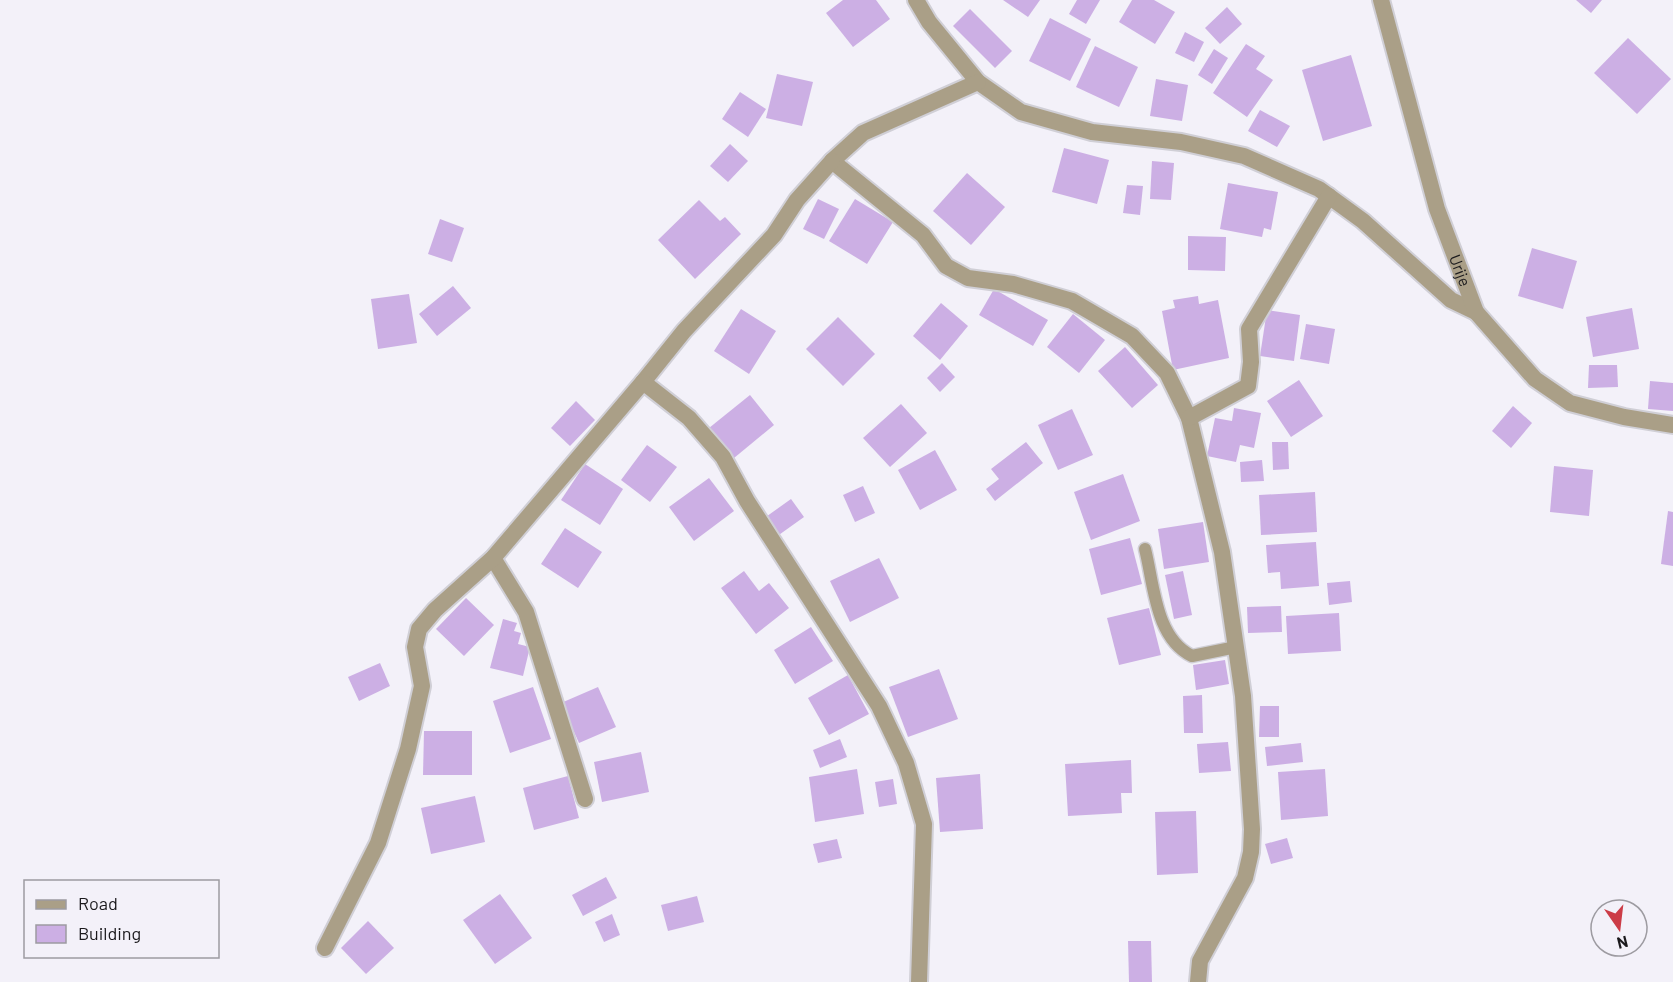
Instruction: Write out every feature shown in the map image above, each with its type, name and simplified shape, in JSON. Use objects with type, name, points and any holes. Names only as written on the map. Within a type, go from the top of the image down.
[{"type":"street","points":[[916,0],[929,22],[978,82],[1021,112],[1092,132],[1181,142],[1244,156],[1319,189],[1363,221],[1451,300],[1476,312]]},
{"type":"street","name":"Urije","points":[[1381,0],[1437,209],[1476,312],[1535,379],[1570,403],[1624,417],[1673,425]]},
{"type":"street","points":[[325,948],[378,843],[408,748],[422,686],[415,647],[419,629],[435,610],[493,558],[678,338],[774,235],[796,200],[832,161],[863,133],[978,82]]},
{"type":"street","points":[[832,161],[853,181],[923,235],[946,266],[968,278],[1013,284],[1072,301],[1132,336],[1167,373],[1189,418],[1222,552],[1250,762],[1251,852],[1245,878],[1200,961],[1198,982]]},
{"type":"street","points":[[1189,418],[1248,386],[1249,329],[1329,196]]},
{"type":"street","points":[[643,382],[689,418],[723,457],[747,501],[879,706],[906,763],[924,824],[919,982]]},
{"type":"street","points":[[493,558],[526,612],[585,799]]},
{"type":"lane","points":[[1145,549],[1162,621],[1176,645],[1192,656],[1236,647]]},
{"type":"building","points":[[843,0],[876,0],[890,19],[853,47],[826,13]]},
{"type":"building","points":[[1003,0],[1040,0],[1028,17]]},
{"type":"building","points":[[1077,0],[1100,0],[1086,24],[1069,14]]},
{"type":"building","points":[[1132,0],[1154,0],[1175,12],[1155,44],[1119,22]]},
{"type":"building","points":[[1576,0],[1602,0],[1591,13]]},
{"type":"building","points":[[1227,7],[1242,24],[1220,44],[1205,28]]},
{"type":"building","points":[[970,9],[1012,51],[995,68],[953,26]]},
{"type":"building","points":[[1050,18],[1091,39],[1070,81],[1029,61]]},
{"type":"building","points":[[1185,32],[1204,42],[1194,62],[1175,53]]},
{"type":"building","points":[[1628,38],[1671,79],[1637,114],[1594,73]]},
{"type":"building","points":[[1246,44],[1265,56],[1256,69],[1273,80],[1247,117],[1213,93]]},
{"type":"building","points":[[1095,46],[1138,67],[1119,107],[1076,87]]},
{"type":"building","points":[[1214,49],[1228,58],[1212,84],[1198,75]]},
{"type":"building","points":[[1351,55],[1372,126],[1323,141],[1302,70]]},
{"type":"building","points":[[777,74],[813,82],[802,126],[766,118]]},
{"type":"building","points":[[1156,79],[1188,85],[1182,121],[1150,116]]},
{"type":"building","points":[[740,92],[766,109],[748,137],[722,119]]},
{"type":"building","points":[[1260,110],[1290,126],[1277,147],[1248,131]]},
{"type":"building","points":[[730,144],[748,161],[728,182],[710,166]]},
{"type":"building","points":[[1064,148],[1109,160],[1097,204],[1052,192]]},
{"type":"building","points":[[1152,161],[1174,163],[1171,200],[1150,199]]},
{"type":"building","points":[[967,173],[1005,207],[971,245],[933,211]]},
{"type":"building","points":[[1228,183],[1278,192],[1271,230],[1264,228],[1262,237],[1220,229]]},
{"type":"building","points":[[1127,185],[1143,186],[1140,215],[1123,213]]},
{"type":"building","points":[[818,199],[839,209],[824,239],[803,229]]},
{"type":"building","points":[[855,199],[893,222],[867,264],[829,241]]},
{"type":"building","points":[[699,200],[720,221],[725,217],[741,234],[695,279],[658,240]]},
{"type":"building","points":[[440,219],[464,228],[452,262],[428,254]]},
{"type":"building","points":[[1188,236],[1226,237],[1225,271],[1188,270]]},
{"type":"building","points":[[1532,248],[1577,261],[1563,309],[1518,296]]},
{"type":"building","points":[[453,286],[471,308],[437,336],[419,314]]},
{"type":"building","points":[[994,289],[1048,320],[1033,346],[979,315]]},
{"type":"building","points":[[409,294],[417,343],[378,349],[371,299]]},
{"type":"building","points":[[1198,296],[1199,304],[1218,300],[1229,358],[1173,370],[1162,311],[1175,308],[1173,300]]},
{"type":"building","points":[[941,303],[968,326],[940,360],[913,336]]},
{"type":"building","points":[[1632,308],[1639,349],[1593,357],[1586,317]]},
{"type":"building","points":[[741,309],[776,331],[749,374],[714,351]]},
{"type":"building","points":[[1267,310],[1300,315],[1294,361],[1260,356]]},
{"type":"building","points":[[1073,314],[1105,340],[1079,373],[1047,347]]},
{"type":"building","points":[[838,317],[875,354],[843,386],[806,349]]},
{"type":"building","points":[[1306,324],[1335,329],[1329,364],[1300,359]]},
{"type":"building","points":[[1125,347],[1158,385],[1132,408],[1098,371]]},
{"type":"building","points":[[942,363],[955,377],[940,392],[927,378]]},
{"type":"building","points":[[1589,365],[1617,365],[1618,387],[1588,388]]},
{"type":"building","points":[[1299,380],[1323,416],[1291,437],[1267,401]]},
{"type":"building","points":[[1650,381],[1673,383],[1673,411],[1648,409]]},
{"type":"building","points":[[750,395],[774,425],[734,458],[709,428]]},
{"type":"building","points":[[576,401],[595,420],[570,446],[551,428]]},
{"type":"building","points":[[901,404],[927,433],[890,467],[863,438]]},
{"type":"building","points":[[1513,406],[1532,423],[1511,448],[1492,431]]},
{"type":"building","points":[[1234,408],[1261,413],[1254,448],[1240,445],[1236,462],[1207,456],[1215,418],[1232,421]]},
{"type":"building","points":[[1072,409],[1093,455],[1058,470],[1038,425]]},
{"type":"building","points":[[1026,442],[1043,463],[995,501],[986,489],[999,479],[991,469]]},
{"type":"building","points":[[1272,442],[1288,442],[1289,469],[1273,470]]},
{"type":"building","points":[[647,445],[677,467],[650,502],[621,480]]},
{"type":"building","points":[[935,450],[957,490],[920,510],[898,470]]},
{"type":"building","points":[[1262,460],[1264,481],[1241,482],[1240,462]]},
{"type":"building","points":[[585,464],[623,489],[600,525],[561,500]]},
{"type":"building","points":[[1554,466],[1593,470],[1589,516],[1550,512]]},
{"type":"building","points":[[1123,474],[1140,521],[1091,540],[1074,492]]},
{"type":"building","points":[[709,478],[734,511],[694,541],[669,507]]},
{"type":"building","points":[[863,486],[875,513],[855,522],[843,495]]},
{"type":"building","points":[[1315,492],[1317,532],[1261,535],[1259,495]]},
{"type":"building","points":[[791,499],[804,517],[776,537],[763,519]]},
{"type":"building","points":[[1668,511],[1673,512],[1673,566],[1661,564]]},
{"type":"building","points":[[1203,522],[1209,562],[1164,569],[1158,529]]},
{"type":"building","points":[[565,528],[602,552],[578,588],[541,564]]},
{"type":"building","points":[[1130,538],[1142,584],[1101,595],[1089,549]]},
{"type":"building","points":[[1316,542],[1319,586],[1281,589],[1280,572],[1268,573],[1266,545]]},
{"type":"building","points":[[879,558],[899,598],[850,622],[830,581]]},
{"type":"building","points":[[744,571],[759,591],[769,583],[789,608],[756,634],[721,588]]},
{"type":"building","points":[[1183,571],[1192,615],[1174,619],[1165,575]]},
{"type":"building","points":[[1350,581],[1352,602],[1329,605],[1327,583]]},
{"type":"building","points":[[466,598],[494,625],[464,656],[436,629]]},
{"type":"building","points":[[1281,606],[1282,632],[1248,633],[1247,607]]},
{"type":"building","points":[[1149,608],[1161,655],[1119,665],[1107,618]]},
{"type":"building","points":[[1339,613],[1341,651],[1288,654],[1286,616]]},
{"type":"building","points":[[503,619],[517,623],[514,631],[521,633],[518,644],[530,647],[523,676],[490,668]]},
{"type":"building","points":[[811,627],[833,661],[795,684],[774,650]]},
{"type":"building","points":[[1225,660],[1229,684],[1196,690],[1193,665]]},
{"type":"building","points":[[380,663],[390,686],[359,701],[348,677]]},
{"type":"building","points":[[939,669],[958,719],[908,737],[889,687]]},
{"type":"building","points":[[848,675],[869,714],[829,735],[808,698]]},
{"type":"building","points":[[533,687],[551,739],[510,753],[493,701]]},
{"type":"building","points":[[598,687],[616,727],[579,743],[561,703]]},
{"type":"building","points":[[1202,695],[1203,733],[1184,733],[1183,696]]},
{"type":"building","points":[[1260,706],[1279,706],[1279,737],[1259,737]]},
{"type":"building","points":[[424,731],[472,731],[472,775],[423,775]]},
{"type":"building","points":[[840,739],[847,757],[820,768],[813,750]]},
{"type":"building","points":[[1228,742],[1231,771],[1199,773],[1197,744]]},
{"type":"building","points":[[1301,743],[1303,762],[1267,766],[1265,747]]},
{"type":"building","points":[[641,752],[649,792],[602,802],[594,762]]},
{"type":"building","points":[[1131,760],[1132,793],[1121,793],[1122,813],[1068,816],[1065,764]]},
{"type":"building","points":[[857,769],[864,814],[815,822],[809,777]]},
{"type":"building","points":[[1325,769],[1328,816],[1281,820],[1278,772]]},
{"type":"building","points":[[980,774],[983,829],[940,832],[936,778]]},
{"type":"building","points":[[568,776],[579,818],[534,830],[523,788]]},
{"type":"building","points":[[893,779],[897,804],[879,807],[875,782]]},
{"type":"building","points":[[475,796],[485,842],[431,854],[421,808]]},
{"type":"building","points":[[1196,811],[1198,873],[1157,875],[1155,812]]},
{"type":"building","points":[[1287,838],[1293,858],[1271,864],[1265,844]]},
{"type":"building","points":[[837,839],[842,858],[818,863],[813,844]]},
{"type":"building","points":[[606,877],[617,898],[583,916],[572,895]]},
{"type":"building","points":[[500,894],[532,938],[495,964],[463,920]]},
{"type":"building","points":[[697,896],[704,922],[668,931],[661,905]]},
{"type":"building","points":[[612,914],[620,935],[604,942],[595,922]]},
{"type":"building","points":[[368,921],[394,948],[366,974],[341,948]]},
{"type":"building","points":[[1128,941],[1151,941],[1152,982],[1129,982]]}]
